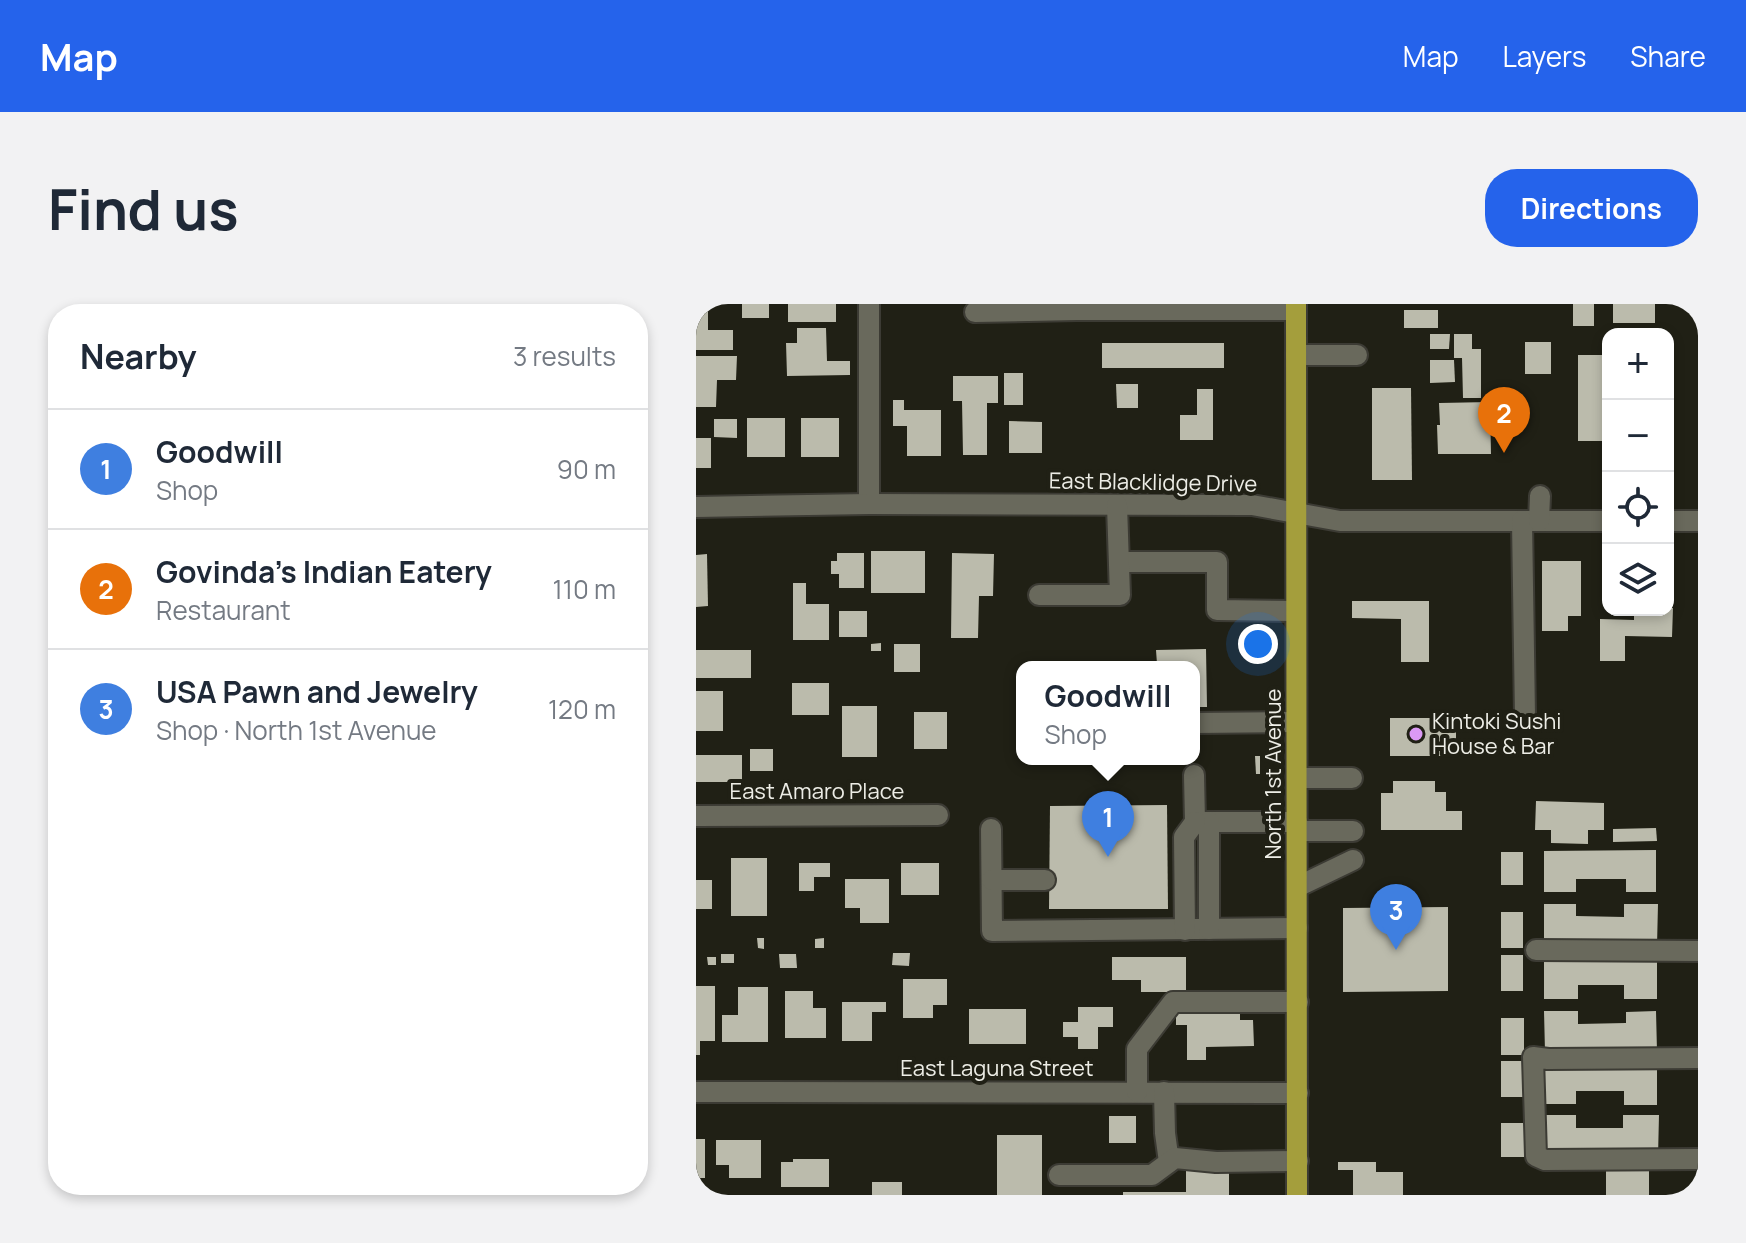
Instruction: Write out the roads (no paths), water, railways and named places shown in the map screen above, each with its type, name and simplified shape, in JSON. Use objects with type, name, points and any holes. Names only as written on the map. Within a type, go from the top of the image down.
[{"type":"main road","name":"North 1st Avenue","points":[[1296,307],[1297,1195]]},
{"type":"street","points":[[869,304],[869,504]]},
{"type":"street","points":[[975,312],[1296,307]]},
{"type":"street","points":[[1296,355],[1357,355]]},
{"type":"street","points":[[1525,717],[1531,521],[1540,496]]},
{"type":"street","points":[[1039,595],[1120,595],[1117,505]]},
{"type":"street","name":"East Blacklidge Drive","points":[[696,507],[1252,505],[1340,521],[1602,521]]},
{"type":"street","points":[[1674,521],[1698,521]]},
{"type":"street","points":[[1119,562],[1217,562],[1217,610],[1296,611]]},
{"type":"street","points":[[1200,723],[1296,722]]},
{"type":"street","points":[[1194,775],[1202,822],[1209,929]]},
{"type":"street","points":[[1297,778],[1352,778]]},
{"type":"street","name":"East Amaro Place","points":[[696,816],[938,815]]},
{"type":"street","points":[[1185,930],[1184,837],[1202,822],[1353,831]]},
{"type":"street","points":[[991,829],[992,931],[1297,928]]},
{"type":"street","points":[[1297,887],[1353,860]]},
{"type":"street","points":[[992,880],[1045,880]]},
{"type":"street","points":[[1536,950],[1698,951]]},
{"type":"street","points":[[1137,1092],[1137,1049],[1173,1002],[1298,1002]]},
{"type":"street","points":[[1698,1058],[1533,1057],[1536,1156],[1545,1160],[1698,1159]]},
{"type":"street","name":"East Laguna Street","points":[[696,1092],[1298,1093]]},
{"type":"street","points":[[1164,1092],[1169,1162]]},
{"type":"street","points":[[1059,1175],[1152,1175],[1175,1158],[1216,1162],[1298,1161]]},
{"type":"place","name":"Govinda's Indian Eatery","points":[[1504,453]]},
{"type":"place","name":"Kintoki Sushi House & Bar","points":[[1416,734]]},
{"type":"place","name":"Goodwill","points":[[1108,857]]},
{"type":"place","name":"USA Pawn and Jewelry","points":[[1396,950]]}]
